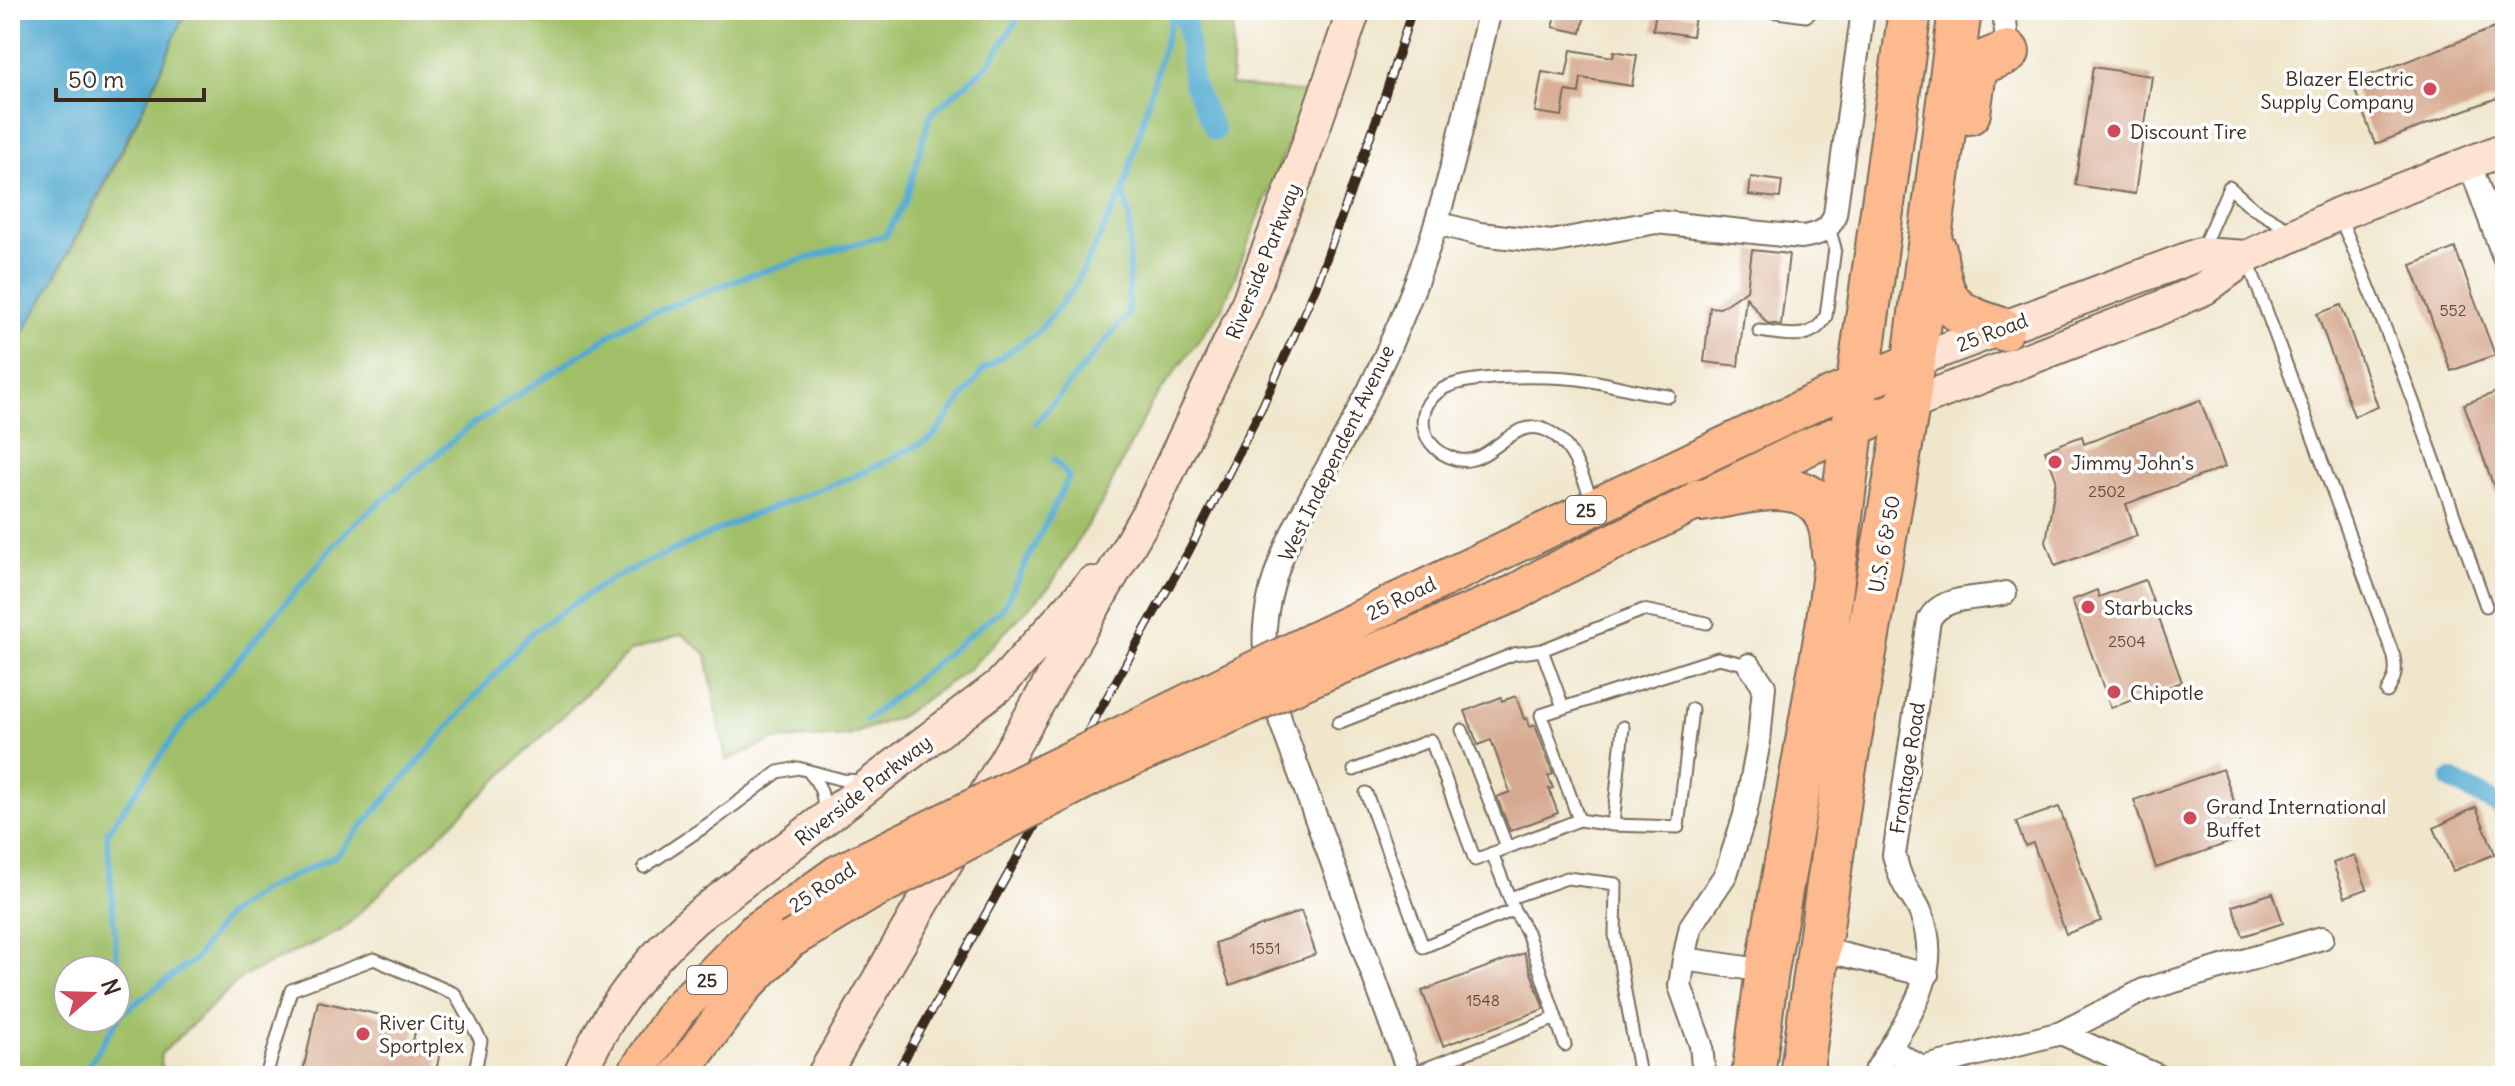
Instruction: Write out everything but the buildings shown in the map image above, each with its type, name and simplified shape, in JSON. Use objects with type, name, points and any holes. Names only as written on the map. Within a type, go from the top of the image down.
[{"type":"highway","points":[[1753,1076],[1807,727],[1827,627],[1910,10]]},
{"type":"highway","points":[[1948,10],[1954,56]]},
{"type":"highway","name":"U.S. 6 & 50","points":[[1801,1076],[1842,785],[1908,405],[1960,10]]},
{"type":"highway","points":[[2002,329],[1968,318],[1948,300],[1938,276],[1934,207],[1962,158],[1976,65],[2008,52]]},
{"type":"highway","points":[[1701,500],[1778,487],[1791,488],[1815,502],[1824,513],[1832,546],[1833,571],[1827,627]]},
{"type":"highway","points":[[1807,727],[1815,781],[1801,921],[1806,940],[1820,949]]},
{"type":"highway","points":[[1767,971],[1781,993],[1786,1034],[1779,1076]]},
{"type":"main road","name":"Riverside Parkway","points":[[823,1076],[1153,504],[1245,310],[1302,162],[1354,10]]},
{"type":"main road","name":"25 Road","points":[[634,1076],[678,1010],[755,932],[837,874],[1318,657],[1513,594],[1808,447],[2205,288],[2247,257],[2338,214],[2505,149]]},
{"type":"main road","name":"25 Road","points":[[679,1074],[743,988],[790,940],[870,892],[1318,657],[1595,506],[1858,383],[1914,361],[2200,254],[2247,257]]},
{"type":"main road","name":"Riverside Parkway","points":[[579,1076],[612,1013],[642,970],[659,952],[694,919],[1001,684],[1087,590],[1153,504]]},
{"type":"street","name":"West Independent Avenue","points":[[1410,1076],[1281,722],[1269,679],[1265,628],[1274,582],[1285,550],[1304,509],[1354,421],[1394,336],[1436,223],[1490,10]]},
{"type":"street","points":[[1436,223],[1480,234],[1551,242],[1570,241],[1656,222],[1801,237],[1829,228],[1835,214],[1863,10]]},
{"type":"street","points":[[2004,10],[2008,52]]},
{"type":"street","points":[[2469,162],[2505,260]]},
{"type":"street","name":"Frontage Road","points":[[1873,1076],[1911,1017],[1927,975],[1929,942],[1926,931],[1920,910],[1903,883],[1894,855],[1929,620],[1941,605],[2005,593]]},
{"type":"street","points":[[1704,1076],[1701,1045],[1680,986],[1691,926],[1726,874],[1745,815],[1759,741],[1764,686],[1749,665]]},
{"type":"street","points":[[1890,1049],[1922,1068],[2061,1033],[2144,990],[2322,938]]},
{"type":"street","points":[[1820,949],[1927,975]]},
{"type":"street","points":[[1684,959],[1767,971]]},
{"type":"street","points":[[2061,1033],[2158,1076]]},
{"type":"lane","points":[[1763,10],[1806,16],[1814,10]]},
{"type":"lane","points":[[2200,254],[2229,187],[2253,208],[2296,234]]},
{"type":"lane","points":[[2338,214],[2416,406],[2486,606]]},
{"type":"lane","points":[[1759,331],[1797,336],[1815,331],[1822,324],[1826,316],[1835,248],[1829,228]]},
{"type":"lane","points":[[2247,257],[2394,657],[2397,669],[2395,680],[2387,692]]},
{"type":"lane","points":[[1595,506],[1573,457],[1557,436],[1536,427],[1527,428],[1478,456],[1466,460],[1454,459],[1443,453],[1427,436],[1423,424],[1426,402],[1455,384],[1492,379],[1582,380],[1636,393],[1669,396]]},
{"type":"lane","points":[[1338,723],[1514,654],[1542,650],[1643,610],[1707,623]]},
{"type":"lane","points":[[1542,650],[1563,707]]},
{"type":"lane","points":[[1579,820],[1541,715],[1718,658],[1749,665]]},
{"type":"lane","points":[[1354,770],[1431,740],[1475,860],[1579,820],[1613,825],[1678,827],[1692,709]]},
{"type":"lane","points":[[1613,825],[1623,727]]},
{"type":"lane","points":[[1462,730],[1507,847]]},
{"type":"lane","points":[[644,867],[713,821],[767,778],[788,769],[843,780],[862,781],[881,777]]},
{"type":"lane","points":[[809,771],[819,783],[824,799],[818,826]]},
{"type":"lane","points":[[1366,793],[1423,947],[1567,878],[1616,884],[1615,935],[1640,1076]]},
{"type":"lane","points":[[1492,853],[1527,932],[1565,1045]]},
{"type":"lane","points":[[266,1076],[291,990],[374,959],[455,994],[481,1041],[474,1076]]},
{"type":"lane","points":[[1410,1076],[1556,1018]]},
{"type":"green space","points":[[186,10],[1234,10],[1231,85],[1308,93],[1222,309],[1151,404],[1101,504],[1050,586],[969,669],[901,716],[848,736],[773,740],[726,761],[706,654],[682,634],[630,651],[342,930],[243,976],[161,1054],[162,1076],[10,1076],[10,352],[82,228],[127,141]]},
{"type":"water","points":[[10,10],[186,10],[153,88],[42,302],[10,352]]},
{"type":"waterway","points":[[82,1076],[121,1014],[107,833],[177,732],[347,530],[469,427],[632,321],[744,277],[886,235],[906,200],[930,115],[989,64],[1023,10]]},
{"type":"waterway","points":[[1036,423],[1128,314],[1130,220],[1123,191],[1174,10]]},
{"type":"waterway","points":[[1179,10],[1187,26],[1193,83],[1215,131]]},
{"type":"waterway","points":[[132,1006],[195,959],[225,917],[259,892],[337,855],[532,632],[609,580],[747,517],[860,474],[932,438],[984,369],[1038,332],[1073,289],[1123,191]]},
{"type":"waterway","points":[[866,720],[1003,608],[1069,477],[1054,459]]},
{"type":"waterway","points":[[2451,780],[2505,808]]},
{"type":"railway","points":[[895,1076],[1190,549],[1263,405],[1317,284],[1412,10]]},
{"type":"place","name":"Blazer Electric Supply Company","points":[[2430,89]]},
{"type":"place","name":"Discount Tire","points":[[2114,131]]},
{"type":"place","name":"Jimmy John's","points":[[2055,462]]},
{"type":"place","name":"Starbucks","points":[[2088,607]]},
{"type":"place","name":"Chipotle","points":[[2114,692]]},
{"type":"place","name":"Grand International Buffet","points":[[2190,818]]},
{"type":"place","name":"River City Sportplex","points":[[363,1034]]}]
